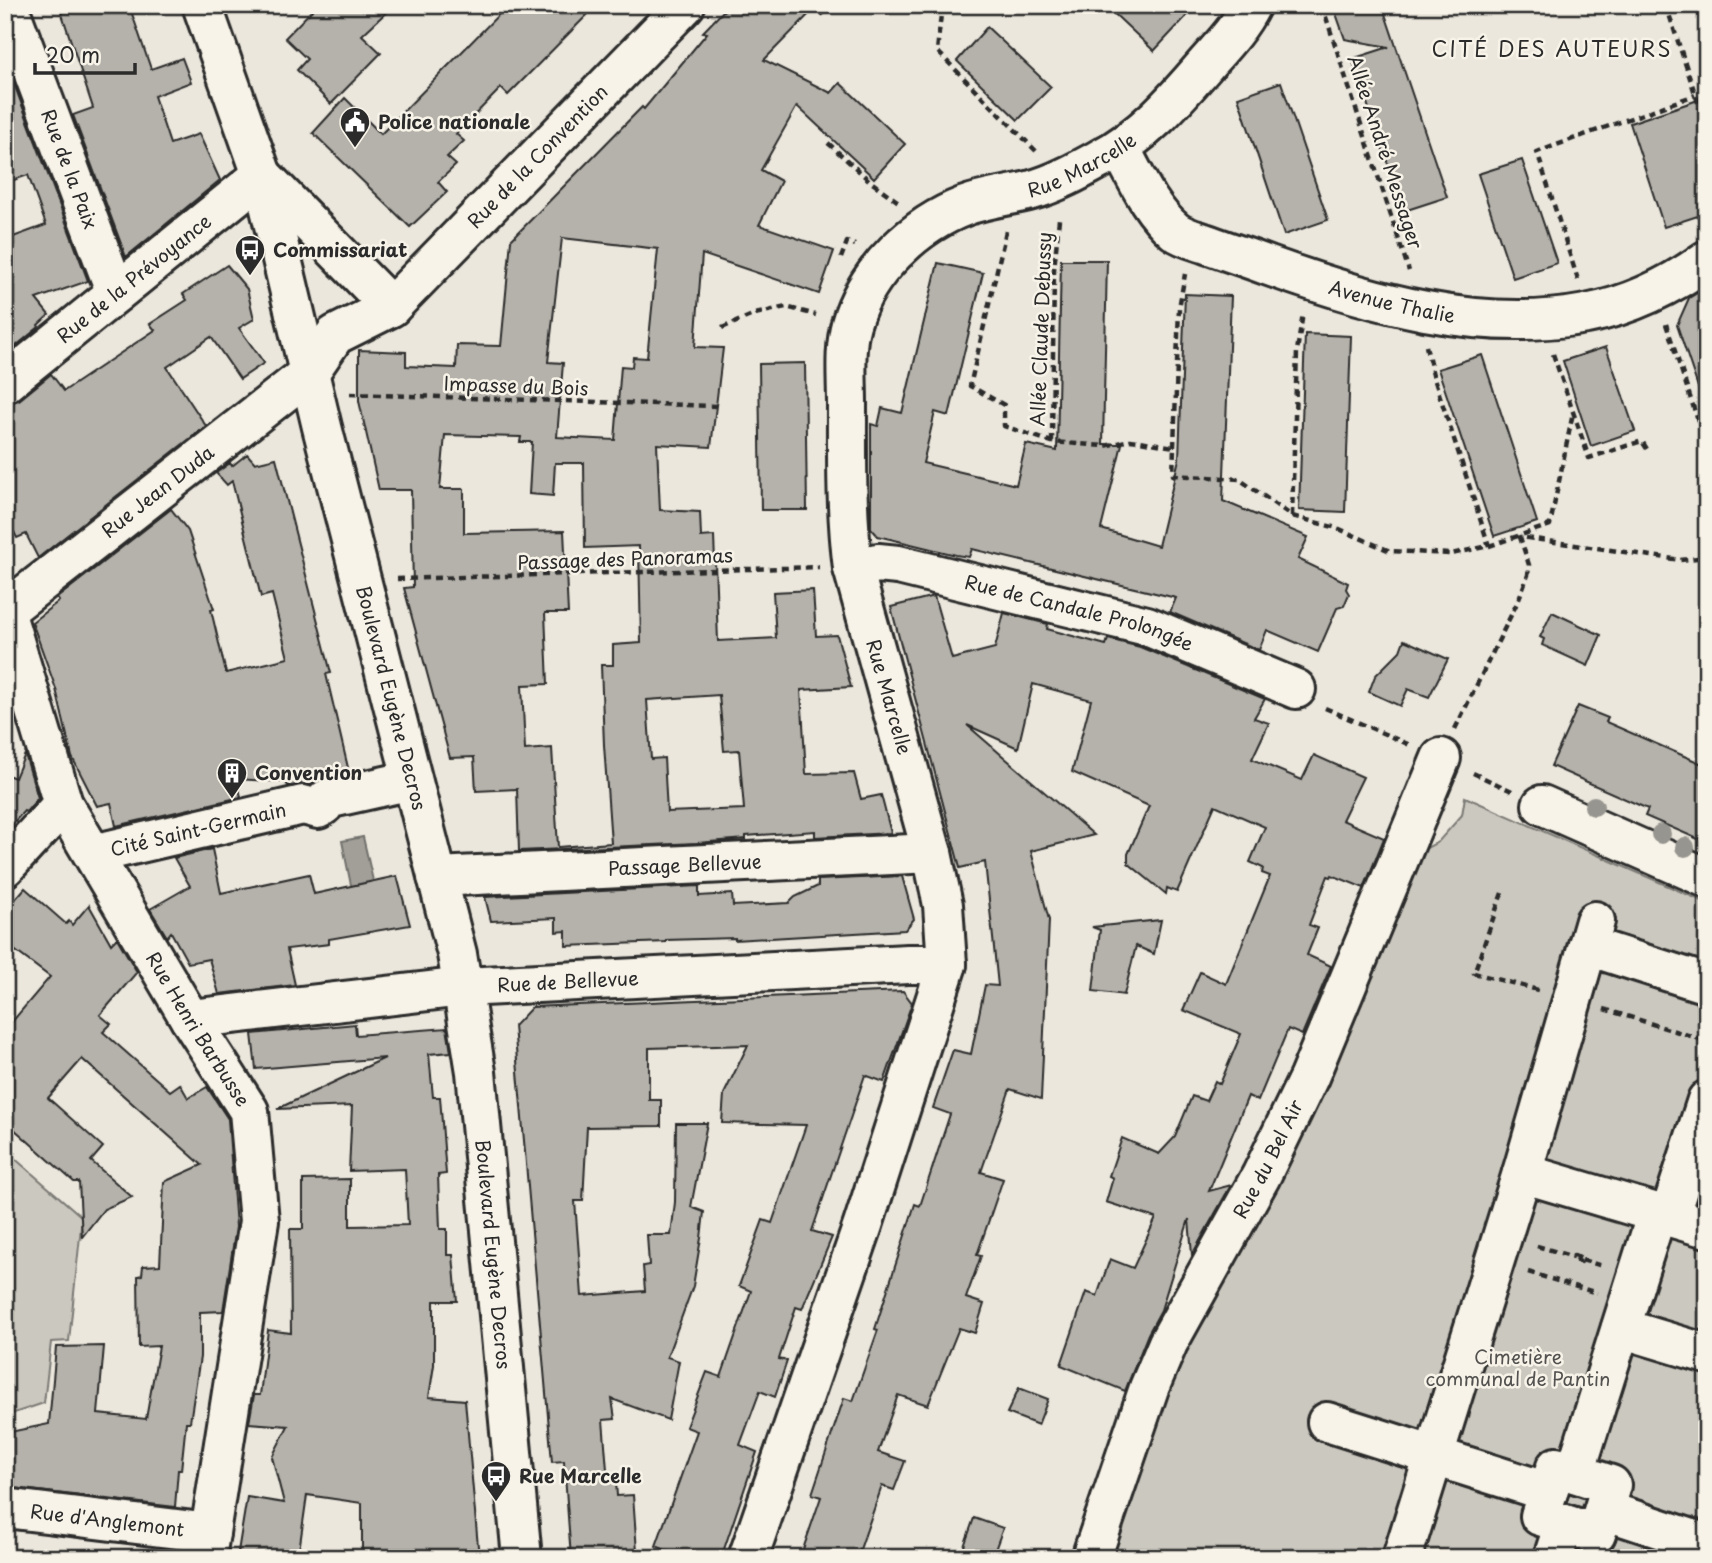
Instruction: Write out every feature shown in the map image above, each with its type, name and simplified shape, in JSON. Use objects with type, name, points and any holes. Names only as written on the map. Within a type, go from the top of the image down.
[{"type":"street","name":"Rue de la Paix","points":[[8,5],[116,293]]},
{"type":"street","name":"Boulevard Eugène Decros","points":[[202,5],[262,175],[360,580],[463,987],[476,1073],[522,1558]]},
{"type":"street","name":"Rue de la Convention","points":[[312,383],[335,335],[391,307],[685,5]]},
{"type":"street","name":"Rue Marcelle","points":[[748,1558],[863,1225],[947,964],[943,905],[932,853],[839,567],[847,523],[847,356],[851,325],[863,294],[887,260],[930,224],[965,206],[1035,190],[1100,160],[1162,115],[1245,8]]},
{"type":"street","name":"Avenue Thalie","points":[[1120,148],[1155,212],[1178,233],[1358,295],[1420,324],[1482,318],[1542,320],[1589,314],[1653,291],[1684,276],[1707,260]]},
{"type":"street","name":"Rue de la Prévoyance","points":[[5,383],[262,175]]},
{"type":"street","points":[[262,175],[391,307]]},
{"type":"street","name":"Rue Jean Duda","points":[[5,611],[312,383]]},
{"type":"street","name":"Rue de Candale Prolongée","points":[[839,567],[878,563],[898,565],[1147,626],[1307,696]]},
{"type":"street","name":"Rue Henri Barbusse","points":[[5,611],[63,804],[190,1019],[249,1111],[259,1221],[208,1545]]},
{"type":"street","name":"Rue du Bel Air","points":[[1091,1558],[1149,1388],[1168,1343],[1261,1176],[1308,1077],[1441,758]]},
{"type":"street","name":"Cité Saint-Germain","points":[[93,854],[412,780]]},
{"type":"street","points":[[5,867],[63,804]]},
{"type":"street","points":[[1542,805],[1707,878]]},
{"type":"street","name":"Passage Bellevue","points":[[437,877],[932,853]]},
{"type":"street","points":[[1402,1558],[1522,1173],[1591,933],[1707,984]]},
{"type":"street","name":"Rue de Bellevue","points":[[190,1019],[463,987],[947,964]]},
{"type":"street","points":[[1560,1512],[1621,1328],[1707,1100]]},
{"type":"street","points":[[1522,1173],[1707,1228]]},
{"type":"street","points":[[1621,1328],[1707,1354]]},
{"type":"street","points":[[1327,1422],[1433,1455],[1560,1512],[1596,1534],[1604,1510],[1707,1544],[1703,1558]]},
{"type":"street","name":"Rue d'Anglemont","points":[[5,1508],[208,1545]]},
{"type":"path","points":[[821,15],[831,5]]},
{"type":"path","points":[[942,5],[937,51],[1039,154]]},
{"type":"path","name":"Allée André Messager","points":[[1322,5],[1415,285],[1420,324],[1433,375],[1489,546]]},
{"type":"path","points":[[1666,5],[1707,130]]},
{"type":"path","points":[[1589,314],[1537,152],[1695,95]]},
{"type":"path","points":[[828,143],[871,182],[930,224]]},
{"type":"path","points":[[1046,219],[1059,218],[1070,213]]},
{"type":"path","name":"Allée Claude Debussy","points":[[1052,442],[1054,270],[1059,218]]},
{"type":"path","points":[[1006,230],[970,386],[1004,405],[1004,426],[1052,442],[1105,446],[1130,440],[1174,447]]},
{"type":"path","points":[[1185,268],[1179,308],[1173,475],[1239,478],[1293,516],[1337,528],[1390,551],[1451,554],[1520,537],[1550,525],[1573,412]]},
{"type":"path","points":[[722,328],[755,314],[786,307],[851,325]]},
{"type":"path","points":[[1293,516],[1297,351],[1303,307]]},
{"type":"path","points":[[1664,318],[1704,439]]},
{"type":"path","points":[[1551,349],[1589,458],[1642,441],[1647,449]]},
{"type":"path","name":"Impasse du Bois","points":[[312,383],[716,406]]},
{"type":"path","points":[[1698,418],[1707,421]]},
{"type":"path","points":[[1520,537],[1680,560],[1707,557]]},
{"type":"path","points":[[1441,758],[1528,575],[1529,565],[1520,537]]},
{"type":"path","name":"Passage des Panoramas","points":[[360,580],[839,567]]},
{"type":"path","points":[[1307,696],[1542,805]]},
{"type":"path","points":[[1494,1261],[1598,1293]]},
{"type":"green space","name":"Cimetière communal de Pantin","points":[[1465,797],[1707,903],[1707,1558],[1099,1558],[1139,1434],[1417,853],[1438,842],[1462,815]]},
{"type":"green space","points":[[5,1150],[82,1217],[69,1341],[51,1342],[44,1403],[5,1416]]},
{"type":"shaded area","points":[[363,837],[374,885],[352,890],[342,841]]},
{"type":"building","points":[[59,5],[129,5],[151,69],[182,58],[191,82],[154,96],[170,144],[199,134],[220,180],[126,257],[73,115],[93,108]]},
{"type":"building","points":[[317,5],[394,5],[362,35],[381,53],[331,104],[297,70],[307,59],[285,38]]},
{"type":"building","points":[[508,5],[597,5],[508,95],[501,88],[456,134],[464,141],[447,157],[456,165],[438,182],[447,192],[410,227],[313,133],[345,98],[381,134]]},
{"type":"building","points":[[729,5],[818,5],[764,60],[831,93],[840,83],[905,144],[874,178],[797,106],[761,170],[781,181],[759,225],[834,251],[819,294],[702,254],[695,347],[723,348],[711,447],[657,444],[660,510],[700,512],[701,537],[714,536],[718,641],[776,638],[773,592],[813,590],[816,636],[837,635],[851,687],[801,690],[806,774],[854,773],[861,799],[881,795],[891,833],[815,837],[815,831],[697,843],[519,851],[517,789],[476,791],[474,757],[450,758],[404,588],[413,587],[411,490],[379,490],[359,401],[359,350],[406,352],[406,366],[456,368],[457,345],[501,346],[511,240],[642,107],[644,109],[707,33],[703,32]],"holes":[[[562,238],[658,249],[647,358],[633,357],[632,367],[621,366],[615,440],[557,437],[563,363],[548,362]],[[445,435],[521,437],[520,442],[532,442],[529,494],[553,496],[555,463],[584,463],[585,548],[639,546],[641,643],[613,645],[613,665],[601,665],[611,843],[558,847],[552,748],[525,750],[522,685],[548,684],[545,613],[568,613],[564,531],[464,533],[464,489],[440,489]],[[719,695],[724,751],[739,750],[744,809],[667,812],[664,758],[651,759],[647,700]]]},
{"type":"building","points":[[1105,5],[1197,5],[1154,51]]},
{"type":"building","points":[[1333,5],[1382,5],[1447,197],[1404,211],[1352,59],[1389,47],[1345,39]]},
{"type":"building","points":[[987,27],[1051,87],[1018,120],[957,61]]},
{"type":"building","points":[[5,60],[88,281],[36,299],[49,315],[39,327],[5,355],[5,240],[46,225],[28,175],[5,183]]},
{"type":"building","points":[[1281,82],[1328,220],[1284,235],[1238,97]]},
{"type":"building","points":[[1707,97],[1707,213],[1664,227],[1630,123]]},
{"type":"building","points":[[1522,160],[1557,263],[1513,278],[1478,174]]},
{"type":"building","points":[[1061,260],[1107,260],[1103,444],[1122,444],[1101,529],[1158,546],[1179,459],[1185,294],[1231,296],[1223,501],[1308,537],[1298,559],[1348,583],[1346,589],[1349,594],[1344,606],[1337,608],[1318,652],[1267,630],[1259,650],[1170,612],[1176,598],[972,549],[969,557],[956,555],[878,536],[871,528],[871,424],[878,426],[882,408],[902,413],[938,263],[983,273],[949,416],[935,412],[923,463],[1016,485],[1026,444],[1057,451]]},
{"type":"building","points":[[227,265],[247,289],[254,319],[239,328],[264,363],[240,379],[211,337],[167,367],[206,426],[38,558],[26,534],[17,538],[14,532],[5,536],[5,404],[19,400],[51,374],[64,391],[155,330],[150,324],[187,300],[183,294]]},
{"type":"building","points":[[1707,287],[1707,399],[1702,399],[1677,325],[1689,298]]},
{"type":"building","points":[[1305,334],[1351,336],[1345,512],[1299,510]]},
{"type":"building","points":[[1606,347],[1635,431],[1591,446],[1563,361]]},
{"type":"building","points":[[1482,355],[1537,522],[1494,536],[1438,369]]},
{"type":"building","points":[[805,363],[807,510],[761,510],[759,364]]},
{"type":"building","points":[[247,454],[255,463],[276,458],[331,673],[326,674],[349,772],[322,778],[311,785],[289,786],[284,782],[237,779],[241,797],[116,826],[111,803],[97,806],[72,757],[56,689],[32,622],[59,601],[57,598],[171,509],[188,531],[214,609],[211,610],[226,673],[288,658],[272,594],[261,597],[232,481],[227,485],[216,473],[230,463],[232,466]]},
{"type":"building","points":[[934,596],[952,659],[995,648],[1004,613],[1048,624],[1047,629],[1106,645],[1108,639],[1140,647],[1265,699],[1254,718],[1269,723],[1252,759],[1302,780],[1314,755],[1363,777],[1342,820],[1384,838],[1364,888],[1332,875],[1328,876],[1309,925],[1318,928],[1307,955],[1331,966],[1302,1035],[1288,1029],[1258,1101],[1248,1096],[1209,1191],[1231,1185],[1192,1255],[1189,1219],[1161,1310],[1148,1334],[1125,1391],[1061,1365],[1086,1292],[1097,1296],[1110,1259],[1133,1268],[1156,1218],[1106,1202],[1113,1178],[1109,1176],[1122,1138],[1159,1154],[1175,1137],[1192,1096],[1206,1101],[1215,1081],[1220,1084],[1241,1034],[1183,1010],[1200,972],[1226,984],[1270,876],[1262,873],[1263,868],[1250,862],[1265,827],[1215,805],[1177,892],[1167,888],[1166,894],[1128,863],[1128,854],[1149,806],[1072,772],[1091,700],[1033,684],[1018,748],[967,725],[1094,835],[1031,851],[1049,920],[1041,1099],[1010,1089],[981,1172],[1003,1179],[977,1255],[981,1256],[966,1298],[984,1304],[975,1333],[959,1328],[928,1405],[898,1395],[878,1452],[905,1461],[894,1490],[882,1486],[857,1558],[800,1558],[821,1497],[812,1494],[844,1398],[853,1401],[878,1330],[875,1329],[915,1204],[920,1206],[950,1114],[933,1108],[953,1050],[971,1054],[985,985],[998,986],[985,862],[960,868],[891,607]]},
{"type":"building","points":[[1552,612],[1601,635],[1588,666],[1542,645],[1544,639],[1540,637]]},
{"type":"building","points":[[1404,640],[1448,659],[1429,697],[1408,689],[1400,706],[1369,692],[1375,676],[1400,651]]},
{"type":"building","points":[[1578,706],[1608,718],[1606,722],[1707,766],[1707,843],[1645,816],[1648,809],[1551,766]]},
{"type":"building","points":[[25,754],[38,798],[5,832],[5,774],[15,778]]},
{"type":"building","points":[[212,849],[221,893],[309,874],[314,894],[397,876],[410,925],[329,939],[329,944],[287,949],[295,985],[219,994],[209,959],[188,963],[171,932],[167,937],[150,909],[190,886],[174,858]]},
{"type":"building","points":[[902,876],[914,919],[905,930],[735,940],[666,940],[566,946],[566,931],[556,932],[556,918],[491,921],[485,897],[699,886],[699,896],[732,894],[733,906],[789,903],[795,897],[818,886],[818,880]]},
{"type":"building","points":[[25,888],[66,924],[69,921],[72,925],[89,905],[111,944],[117,938],[137,972],[100,1015],[111,1024],[103,1032],[170,1091],[180,1084],[188,1098],[207,1087],[228,1119],[236,1227],[223,1311],[200,1312],[200,1357],[190,1422],[186,1422],[181,1470],[178,1470],[175,1507],[5,1487],[5,1433],[49,1424],[56,1347],[104,1346],[98,1414],[146,1419],[159,1346],[139,1347],[138,1276],[142,1275],[143,1266],[160,1265],[164,1182],[202,1165],[82,1059],[48,1098],[103,1147],[91,1161],[132,1197],[104,1209],[82,1237],[79,1182],[74,1182],[5,1121],[5,1030],[50,977],[5,943],[5,911]]},
{"type":"building","points":[[1161,920],[1154,954],[1136,946],[1124,995],[1093,991],[1100,930],[1092,927]]},
{"type":"building","points":[[903,991],[912,1003],[884,1082],[865,1075],[812,1231],[832,1237],[802,1309],[796,1307],[779,1359],[787,1361],[775,1397],[760,1391],[740,1445],[757,1452],[721,1558],[684,1558],[656,1546],[697,1431],[686,1427],[707,1372],[721,1377],[751,1291],[739,1286],[763,1220],[772,1223],[806,1125],[722,1123],[724,1094],[748,1045],[649,1048],[649,1100],[661,1100],[661,1126],[587,1127],[583,1201],[575,1201],[582,1296],[645,1291],[643,1266],[649,1265],[647,1235],[671,1235],[675,1202],[676,1123],[707,1123],[691,1207],[704,1212],[693,1286],[667,1357],[679,1361],[668,1420],[612,1399],[615,1419],[603,1420],[608,1482],[616,1482],[617,1496],[633,1495],[637,1552],[622,1552],[623,1555],[598,1558],[571,1558],[564,1461],[552,1462],[514,1026],[532,1007]]},
{"type":"building","points":[[355,1024],[356,1035],[447,1028],[451,1052],[429,1054],[433,1097],[440,1097],[446,1174],[438,1175],[440,1229],[447,1229],[447,1255],[453,1255],[457,1301],[434,1301],[434,1365],[429,1397],[465,1400],[479,1558],[362,1558],[362,1503],[307,1495],[298,1558],[237,1558],[247,1497],[284,1503],[272,1457],[288,1426],[249,1423],[254,1395],[260,1395],[268,1330],[291,1333],[290,1229],[303,1229],[303,1180],[350,1179],[350,1226],[408,1225],[405,1169],[349,1171],[352,1106],[277,1109],[385,1058],[256,1069],[252,1034]]},
{"type":"building","points":[[1019,1388],[1048,1399],[1038,1425],[1007,1413]]},
{"type":"building","points":[[974,1518],[1003,1528],[992,1558],[960,1558]]},
{"type":"place","name":"Police nationale","points":[[355,149]]},
{"type":"place","name":"Commissariat","points":[[250,277]]},
{"type":"place","name":"Convention","points":[[232,800]]},
{"type":"place","name":"Rue Marcelle","points":[[496,1503]]},
{"type":"district","name":"CITÉ DES AUTEURS","points":[[1552,50]]}]
